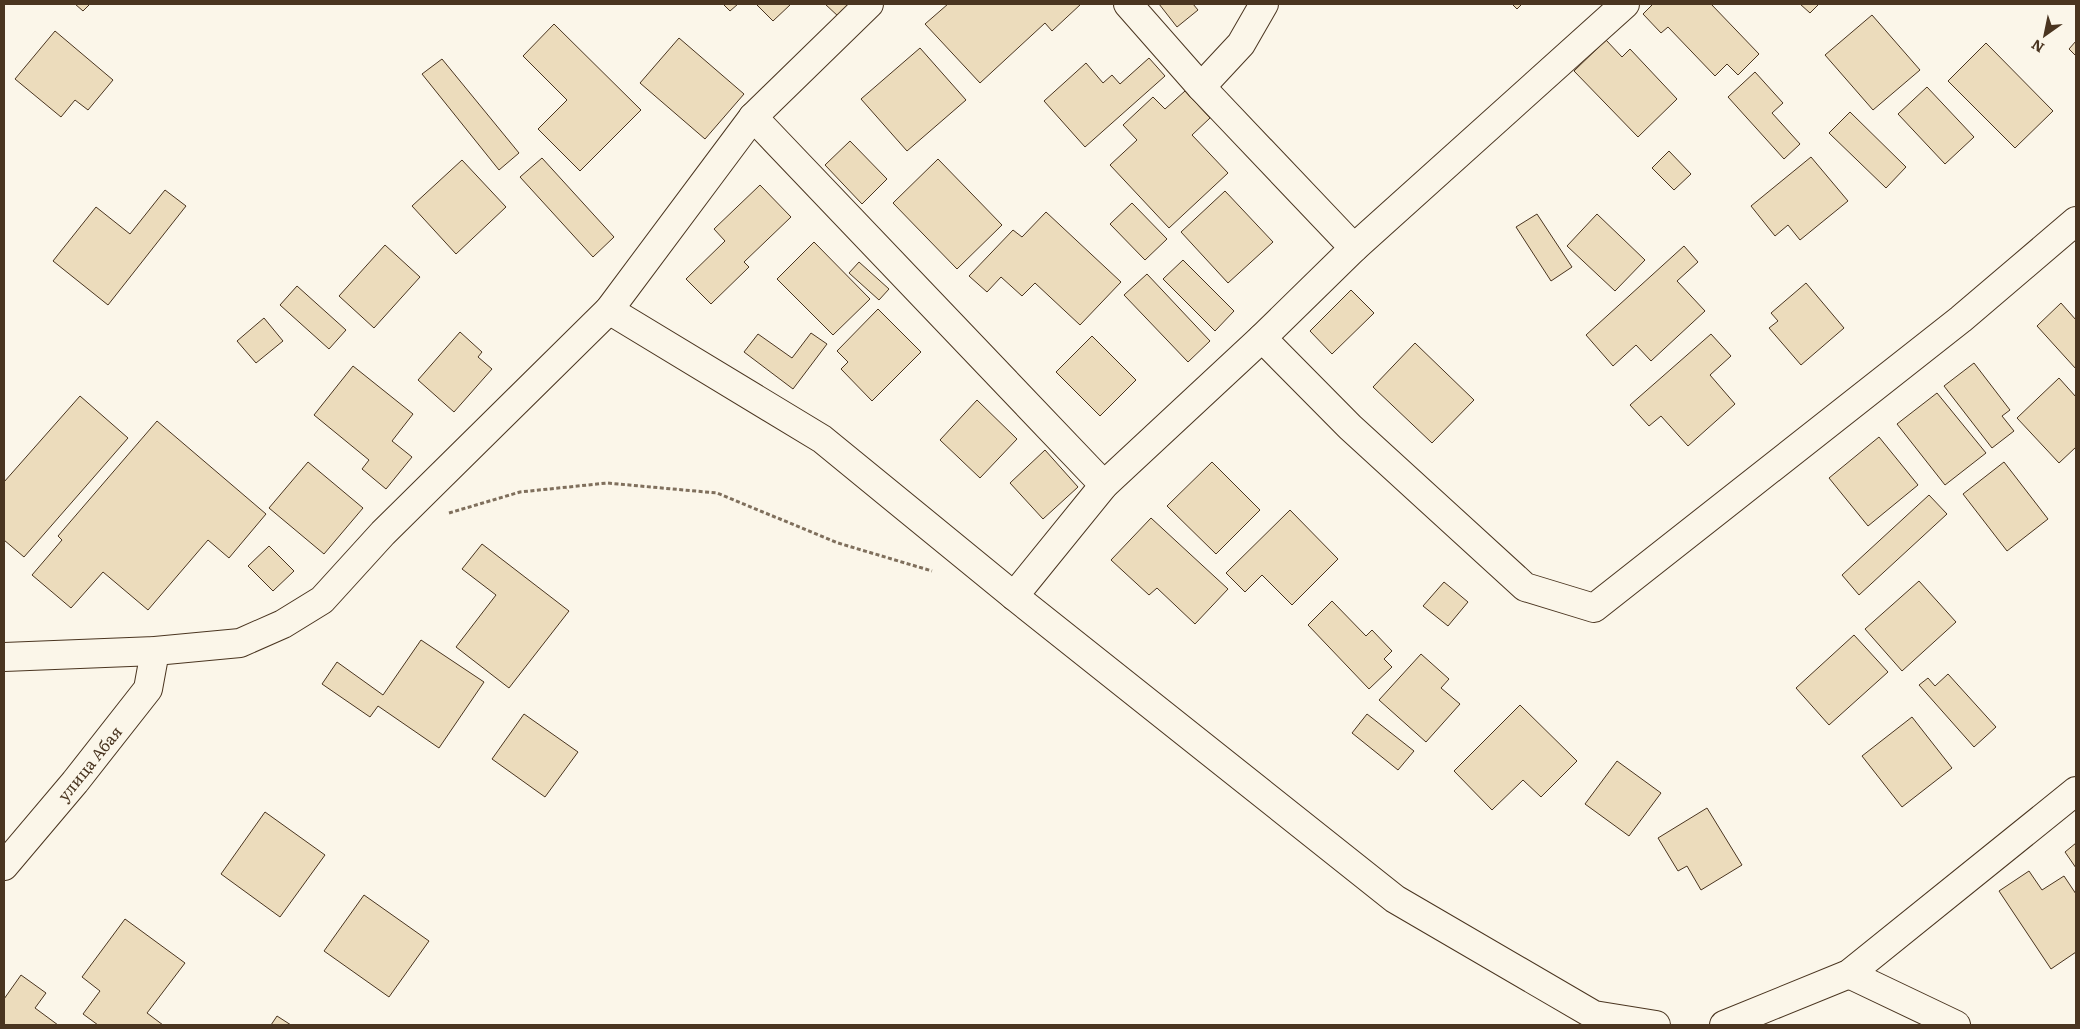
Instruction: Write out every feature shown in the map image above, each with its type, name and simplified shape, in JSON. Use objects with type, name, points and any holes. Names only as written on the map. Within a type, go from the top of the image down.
[{"type":"street","points":[[4,657],[155,651],[240,643],[283,624],[322,600],[383,533],[609,310],[753,117],[869,4]]},
{"type":"street","points":[[1128,4],[1201,87],[1354,248]]},
{"type":"street","points":[[1201,87],[1241,44],[1264,4]]},
{"type":"street","points":[[1014,596],[1104,485],[1262,338],[1354,248],[1626,4]]},
{"type":"street","points":[[753,117],[1104,485]]},
{"type":"street","points":[[1262,338],[1350,427],[1525,587],[1594,608],[1961,319],[2076,221]]},
{"type":"street","points":[[609,310],[822,439],[1014,596],[1395,899],[1594,1015],[1656,1025]]},
{"type":"street","name":"улица Абая","points":[[4,866],[75,782],[148,690],[155,651]]},
{"type":"street","points":[[1724,1025],[1849,974],[2076,790]]},
{"type":"street","points":[[1849,974],[1956,1025]]},
{"type":"path","points":[[447,514],[520,492],[607,483],[717,493],[838,543],[940,574]]},
{"type":"building","points":[[75,4],[90,4],[83,11]]},
{"type":"building","points":[[723,4],[738,4],[730,11]]},
{"type":"building","points":[[756,4],[791,4],[773,21]]},
{"type":"building","points":[[825,4],[852,4],[839,17]]},
{"type":"building","points":[[948,4],[1081,4],[1052,31],[1045,23],[980,83],[925,24]]},
{"type":"building","points":[[1159,4],[1193,4],[1198,10],[1177,27]]},
{"type":"building","points":[[1512,4],[1522,4],[1517,9]]},
{"type":"building","points":[[1653,4],[1711,4],[1759,54],[1738,75],[1727,64],[1715,76],[1668,27],[1661,33],[1643,14]]},
{"type":"building","points":[[1800,4],[1819,4],[1810,13]]},
{"type":"building","points":[[1872,15],[1920,70],[1873,110],[1825,55]]},
{"type":"building","points":[[554,24],[641,110],[580,171],[538,129],[567,100],[523,56]]},
{"type":"building","points":[[55,31],[113,80],[88,110],[75,100],[61,117],[15,79]]},
{"type":"building","points":[[679,38],[744,94],[705,139],[640,83]]},
{"type":"building","points":[[1606,40],[1622,57],[1630,49],[1677,99],[1638,137],[1574,71]]},
{"type":"building","points":[[2076,41],[2076,56],[2069,49]]},
{"type":"building","points":[[1986,43],[2053,111],[2015,148],[1948,81]]},
{"type":"building","points":[[920,48],[966,100],[907,151],[861,99]]},
{"type":"building","points":[[1149,58],[1165,76],[1085,147],[1044,101],[1086,63],[1103,83],[1112,75],[1120,84]]},
{"type":"building","points":[[442,59],[519,153],[499,170],[422,74]]},
{"type":"building","points":[[1755,72],[1783,103],[1772,113],[1800,144],[1784,159],[1728,97]]},
{"type":"building","points":[[1927,87],[1974,137],[1945,164],[1898,114]]},
{"type":"building","points":[[1185,91],[1210,118],[1192,135],[1228,173],[1169,228],[1110,165],[1137,140],[1123,125],[1153,97],[1165,109]]},
{"type":"building","points":[[1850,112],[1906,167],[1886,188],[1829,133]]},
{"type":"building","points":[[850,141],[887,179],[862,204],[825,165]]},
{"type":"building","points":[[1669,151],[1691,174],[1674,190],[1652,168]]},
{"type":"building","points":[[1811,157],[1848,201],[1800,240],[1788,225],[1775,236],[1751,206]]},
{"type":"building","points":[[542,158],[614,237],[593,257],[520,177]]},
{"type":"building","points":[[938,159],[1002,225],[957,269],[893,203]]},
{"type":"building","points":[[462,160],[506,207],[456,254],[412,206]]},
{"type":"building","points":[[760,185],[791,217],[744,262],[749,267],[711,304],[686,279],[725,241],[714,229]]},
{"type":"building","points":[[165,190],[186,206],[108,305],[53,261],[96,207],[130,234]]},
{"type":"building","points":[[1225,191],[1273,242],[1228,283],[1181,232]]},
{"type":"building","points":[[1132,203],[1167,239],[1145,260],[1110,224]]},
{"type":"building","points":[[1046,212],[1121,282],[1080,325],[1035,283],[1022,296],[1001,277],[987,292],[969,276],[1013,230],[1022,237]]},
{"type":"building","points":[[1537,214],[1572,267],[1551,281],[1516,227]]},
{"type":"building","points":[[1597,214],[1645,260],[1615,291],[1567,246]]},
{"type":"building","points":[[814,242],[870,299],[833,335],[777,279]]},
{"type":"building","points":[[385,245],[420,277],[374,328],[339,296]]},
{"type":"building","points":[[1684,246],[1698,262],[1677,281],[1705,311],[1651,361],[1636,345],[1613,366],[1586,335]]},
{"type":"building","points":[[1183,260],[1234,311],[1215,331],[1163,279]]},
{"type":"building","points":[[859,262],[889,289],[879,300],[849,273]]},
{"type":"building","points":[[1147,274],[1210,341],[1188,362],[1124,295]]},
{"type":"building","points":[[1806,283],[1844,328],[1801,365],[1769,328],[1778,321],[1771,313]]},
{"type":"building","points":[[297,286],[346,330],[329,349],[280,305]]},
{"type":"building","points":[[1351,290],[1374,313],[1332,354],[1310,331]]},
{"type":"building","points":[[2061,303],[2076,320],[2076,369],[2037,326]]},
{"type":"building","points":[[878,309],[921,352],[872,401],[841,369],[848,362],[837,351]]},
{"type":"building","points":[[264,318],[283,341],[256,363],[237,341]]},
{"type":"building","points":[[460,332],[482,352],[478,357],[492,369],[454,412],[418,380]]},
{"type":"building","points":[[811,333],[827,344],[793,389],[744,352],[758,334],[792,358]]},
{"type":"building","points":[[1711,334],[1731,356],[1710,375],[1735,404],[1688,446],[1661,416],[1649,426],[1630,405]]},
{"type":"building","points":[[1092,336],[1136,380],[1100,416],[1056,372]]},
{"type":"building","points":[[1415,343],[1474,400],[1432,443],[1373,387]]},
{"type":"building","points":[[1974,363],[2010,410],[2002,416],[2014,431],[1992,448],[1944,386]]},
{"type":"building","points":[[353,366],[413,414],[392,441],[412,457],[386,489],[362,469],[369,460],[314,415]]},
{"type":"building","points":[[2059,378],[2076,397],[2076,447],[2059,463],[2017,418]]},
{"type":"building","points":[[1937,393],[1986,453],[1945,485],[1897,424]]},
{"type":"building","points":[[80,396],[128,438],[24,557],[4,540],[4,482]]},
{"type":"building","points":[[977,400],[1017,439],[980,478],[940,440]]},
{"type":"building","points":[[157,421],[266,514],[229,558],[208,540],[148,610],[103,572],[71,608],[32,575],[62,540],[58,536]]},
{"type":"building","points":[[1879,437],[1918,485],[1868,526],[1829,478]]},
{"type":"building","points":[[1045,450],[1078,487],[1043,519],[1010,483]]},
{"type":"building","points":[[308,462],[363,508],[324,554],[269,508]]},
{"type":"building","points":[[1212,462],[1260,510],[1216,554],[1167,506]]},
{"type":"building","points":[[2004,462],[2048,519],[2007,551],[1963,494]]},
{"type":"building","points":[[1929,495],[1947,514],[1859,595],[1842,575]]},
{"type":"building","points":[[1290,510],[1338,559],[1292,605],[1262,575],[1245,592],[1226,573]]},
{"type":"building","points":[[1151,518],[1228,589],[1195,624],[1157,588],[1149,595],[1111,560]]},
{"type":"building","points":[[482,544],[569,611],[509,688],[456,647],[496,595],[462,569]]},
{"type":"building","points":[[269,546],[294,571],[273,591],[248,566]]},
{"type":"building","points":[[1919,581],[1956,622],[1902,671],[1865,629]]},
{"type":"building","points":[[1444,582],[1468,602],[1448,626],[1423,606]]},
{"type":"building","points":[[1332,601],[1366,636],[1372,630],[1392,651],[1384,659],[1392,667],[1369,689],[1308,625]]},
{"type":"building","points":[[1854,635],[1888,672],[1829,725],[1796,688]]},
{"type":"building","points":[[421,640],[484,682],[439,748],[378,706],[370,717],[322,684],[337,662],[383,695]]},
{"type":"building","points":[[1421,654],[1449,679],[1441,688],[1460,704],[1426,742],[1379,700]]},
{"type":"building","points":[[1948,674],[1996,727],[1974,747],[1919,685],[1928,678],[1935,686]]},
{"type":"building","points":[[1520,705],[1577,761],[1541,797],[1523,780],[1492,810],[1454,771]]},
{"type":"building","points":[[524,714],[578,752],[545,797],[492,759]]},
{"type":"building","points":[[1367,714],[1414,751],[1398,770],[1352,733]]},
{"type":"building","points":[[1912,717],[1952,768],[1902,807],[1862,756]]},
{"type":"building","points":[[1617,761],[1661,793],[1629,836],[1585,804]]},
{"type":"building","points":[[1707,808],[1742,865],[1701,890],[1687,866],[1678,871],[1658,838]]},
{"type":"building","points":[[265,812],[325,855],[280,917],[221,874]]},
{"type":"building","points":[[2076,843],[2076,868],[2065,852]]},
{"type":"building","points":[[2029,871],[2042,890],[2064,876],[2076,894],[2076,952],[2051,969],[1999,891]]},
{"type":"building","points":[[364,895],[429,941],[389,997],[324,951]]},
{"type":"building","points":[[125,919],[185,963],[147,1013],[163,1025],[98,1025],[83,1014],[100,991],[82,977]]},
{"type":"building","points":[[21,975],[46,993],[35,1008],[58,1025],[4,1025],[4,999]]},
{"type":"building","points":[[277,1016],[291,1025],[271,1025]]}]
